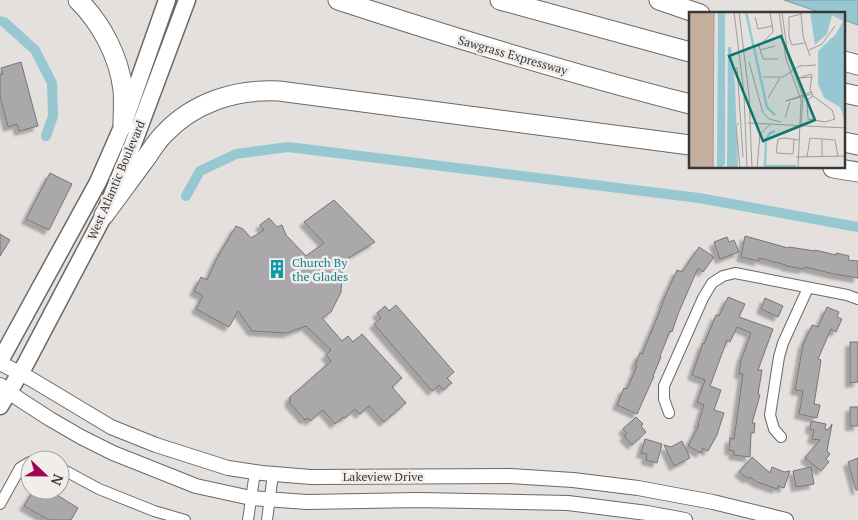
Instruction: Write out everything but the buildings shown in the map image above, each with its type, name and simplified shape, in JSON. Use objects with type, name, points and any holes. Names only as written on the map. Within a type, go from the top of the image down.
[{"type":"highway","points":[[78,0],[100,27],[113,53],[123,92],[123,125]]},
{"type":"highway","name":"Sawgrass Expressway","points":[[338,0],[455,38],[689,104]]},
{"type":"highway","points":[[500,0],[689,52]]},
{"type":"highway","points":[[659,0],[694,12]]},
{"type":"highway","points":[[846,62],[858,66]]},
{"type":"highway","points":[[104,215],[156,143],[170,128],[187,114],[211,101],[249,91],[286,92],[689,145]]},
{"type":"highway","points":[[839,169],[858,172]]},
{"type":"main road","name":"West Atlantic Boulevard","points":[[0,362],[98,182],[123,125],[167,0]]},
{"type":"main road","name":"West Atlantic Boulevard","points":[[0,406],[5,388],[20,373],[104,215],[135,139],[187,0]]},
{"type":"street","points":[[668,413],[664,399],[664,386],[703,298],[712,283],[723,276],[735,273],[848,295],[858,299]]},
{"type":"street","points":[[781,437],[774,428],[770,415],[779,356],[808,288]]},
{"type":"street","name":"Lakeview Drive","points":[[0,362],[117,430],[228,468],[311,477],[510,476],[573,480],[638,488],[713,502],[786,520]]},
{"type":"street","name":"Lakeview Drive","points":[[5,388],[27,404],[81,437],[113,453],[196,486],[252,498],[307,502],[418,500],[568,503],[685,520]]},
{"type":"street","points":[[0,504],[20,468]]},
{"type":"street","points":[[248,520],[255,472]]},
{"type":"street","points":[[70,474],[99,490],[154,511],[185,520]]},
{"type":"street","points":[[267,520],[273,474]]},
{"type":"water","points":[[784,0],[858,0],[858,25],[846,21],[846,12],[819,12]]},
{"type":"waterway","points":[[0,21],[4,22],[35,50],[52,83],[53,116],[46,136]]},
{"type":"waterway","points":[[186,196],[200,171],[236,154],[288,147],[699,198],[858,227]]},
{"type":"place","name":"Church By the Glades","points":[[277,269]]}]
